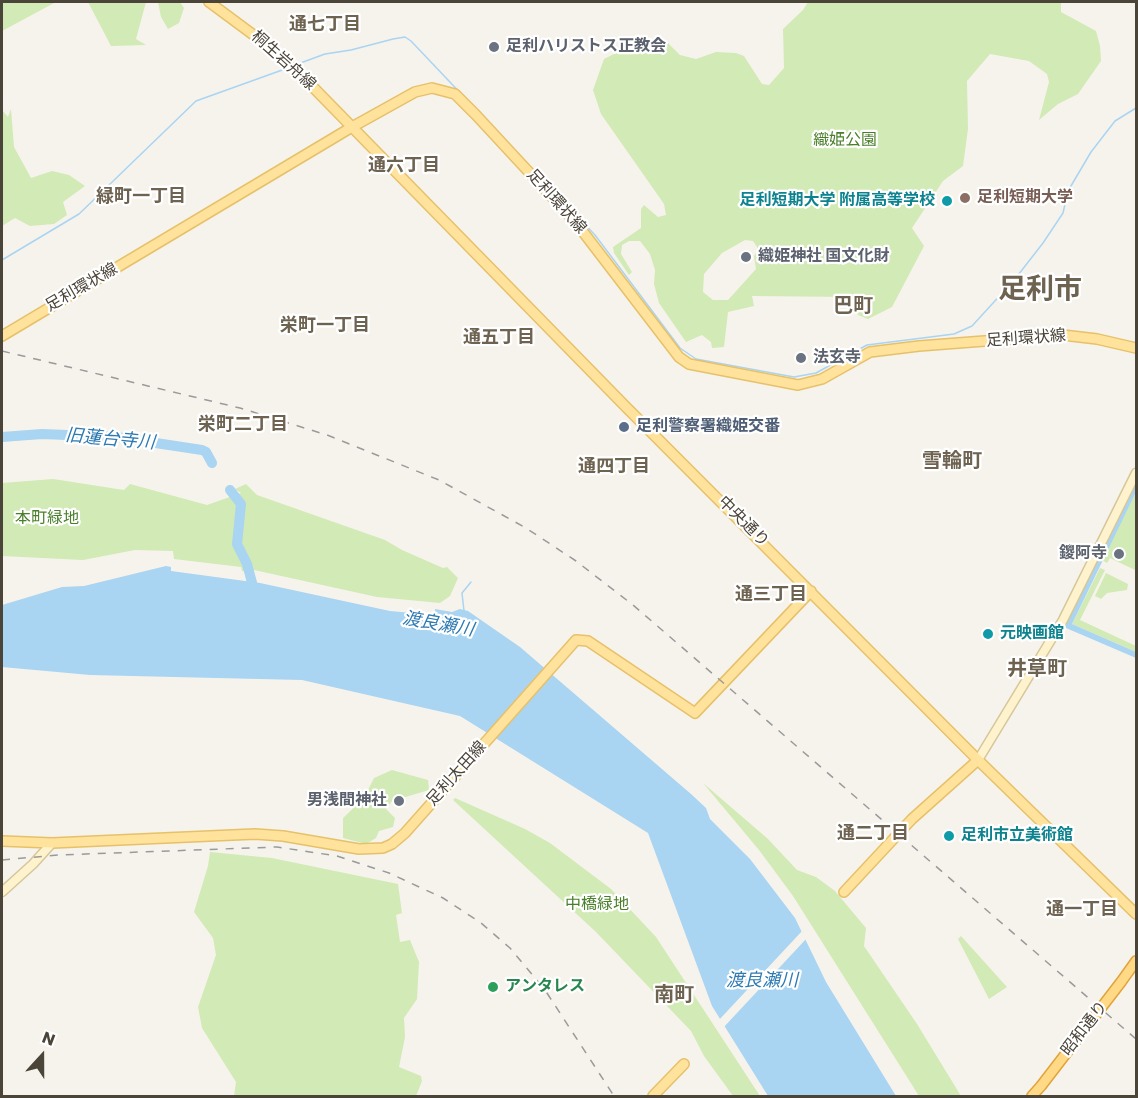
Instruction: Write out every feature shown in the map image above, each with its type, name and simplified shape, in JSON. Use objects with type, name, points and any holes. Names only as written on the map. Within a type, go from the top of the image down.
[{"type":"highway","name":"昭和通り","points":[[1032,1096],[1137,961]]},
{"type":"main road","name":"桐生岩舟線","points":[[209,2],[293,67],[352,127]]},
{"type":"main road","name":"足利環状線","points":[[4,335],[352,127],[420,90],[441,88],[455,94],[577,224],[679,357],[693,366],[798,385],[822,379],[870,352],[919,346],[1064,335],[1137,348]]},
{"type":"main road","name":"中央通り","points":[[352,127],[978,760],[1137,914]]},
{"type":"main road","points":[[844,892],[912,819],[978,760],[1063,620],[1137,474]]},
{"type":"main road","name":"足利太田線","points":[[2,841],[52,843],[255,834],[375,849],[398,841],[579,639],[588,641],[696,713],[812,591]]},
{"type":"main road","points":[[2,892],[52,843]]},
{"type":"main road","points":[[653,1096],[684,1064]]},
{"type":"green space","points":[[2,2],[56,2],[2,31]]},
{"type":"green space","points":[[88,2],[146,2],[136,39],[146,45],[111,46]]},
{"type":"green space","points":[[158,2],[180,2],[184,8],[179,23],[168,29],[161,17]]},
{"type":"green space","name":"織姫公園","points":[[808,2],[1061,2],[1061,12],[1096,31],[1101,61],[1078,94],[1058,104],[1039,120],[1049,82],[1047,74],[1029,61],[990,54],[967,81],[968,129],[963,166],[943,181],[912,228],[924,246],[892,307],[868,319],[858,315],[847,297],[752,296],[754,306],[728,312],[724,347],[712,348],[711,342],[702,335],[686,342],[659,303],[654,284],[655,270],[650,254],[640,241],[629,241],[622,245],[621,254],[632,272],[629,275],[614,253],[613,247],[641,228],[641,209],[644,205],[658,217],[666,215],[664,204],[601,114],[593,90],[604,59],[628,47],[635,39],[665,40],[680,55],[696,59],[716,52],[736,53],[744,56],[762,84],[769,85],[784,68],[783,29]],"holes":[[[745,240],[753,241],[759,250],[754,256],[756,269],[728,300],[713,300],[703,292],[704,274],[722,253]]]},
{"type":"green space","points":[[11,109],[14,147],[31,178],[52,171],[69,175],[85,186],[63,202],[67,215],[54,224],[30,226],[15,218],[2,226],[2,110],[8,117]]},
{"type":"green space","name":"本町緑地","points":[[53,479],[124,490],[130,484],[207,505],[241,493],[235,489],[246,484],[257,495],[385,540],[443,568],[447,567],[458,578],[450,596],[440,603],[377,597],[254,570],[254,573],[242,571],[241,567],[174,559],[173,551],[135,550],[83,560],[2,556],[2,483]]},
{"type":"green space","points":[[1136,492],[1135,570],[1110,558],[1107,563],[1102,560]]},
{"type":"green space","points":[[1100,568],[1105,570],[1080,620],[1136,646],[1136,652],[1072,624]]},
{"type":"green space","points":[[1106,573],[1128,584],[1127,590],[1107,593],[1101,599],[1095,596]]},
{"type":"green space","points":[[392,770],[428,780],[429,790],[392,801],[386,809],[395,818],[393,827],[379,831],[376,838],[366,844],[343,838],[343,818],[364,798],[374,778]]},
{"type":"green space","points":[[703,783],[768,839],[797,870],[816,877],[835,891],[866,928],[864,946],[917,1024],[961,1096],[919,1096],[793,896],[759,850]]},
{"type":"green space","name":"中橋緑地","points":[[455,798],[525,829],[550,843],[611,889],[656,937],[760,1096],[733,1096],[704,1056],[691,1031],[596,932],[453,800]]},
{"type":"green space","points":[[210,852],[272,858],[398,884],[402,913],[396,915],[400,942],[410,940],[419,962],[417,999],[404,1018],[405,1037],[399,1067],[421,1076],[422,1081],[416,1096],[234,1096],[236,1082],[202,1028],[198,1007],[216,955],[213,938],[194,912]]},
{"type":"green space","points":[[961,936],[1007,987],[989,999],[958,939]]},
{"type":"water","points":[[1136,484],[1136,492],[1072,624],[1136,652],[1136,658],[1066,628],[1065,625]]},
{"type":"water","name":"渡良瀬川","points":[[166,566],[171,567],[171,571],[260,583],[390,611],[435,615],[435,609],[452,612],[460,609],[468,611],[520,647],[691,794],[706,808],[710,819],[750,859],[795,918],[826,982],[896,1096],[768,1096],[712,1006],[648,833],[460,716],[302,680],[90,675],[2,667],[2,605],[62,587],[84,586]]},
{"type":"pier","points":[[803,930],[807,938],[723,1028],[718,1021]]},
{"type":"waterway","points":[[295,65],[325,54],[405,37],[595,235],[680,348],[696,359],[794,377],[816,373],[867,345],[954,334],[972,326],[1015,279],[1043,243],[1063,213],[1068,191],[1091,152],[1115,121],[1136,108]]},
{"type":"waterway","points":[[2,260],[79,214],[196,101],[285,69]]},
{"type":"waterway","name":"旧蓮台寺川","points":[[2,437],[42,434],[116,437],[202,450],[206,452],[212,463]]},
{"type":"waterway","name":"旧蓮台寺川","points":[[230,490],[241,504],[237,544],[247,564],[254,590]]},
{"type":"waterway","points":[[464,611],[462,593],[471,582]]},
{"type":"railway","points":[[2,351],[240,408],[327,435],[439,480],[526,528],[576,561],[633,605],[1136,1039]]},
{"type":"railway","points":[[2,860],[58,855],[277,847],[337,856],[389,873],[443,898],[481,923],[510,948],[545,990],[614,1096]]},
{"type":"place","name":"足利ハリストス正教会","points":[[494,47]]},
{"type":"place","name":"足利短期大学","points":[[965,198]]},
{"type":"place","name":"足利短期大学 附属高等学校","points":[[947,201]]},
{"type":"place","name":"織姫神社 国文化財","points":[[746,257]]},
{"type":"place","name":"法玄寺","points":[[801,358]]},
{"type":"place","name":"足利警察署織姫交番","points":[[624,427]]},
{"type":"place","name":"鑁阿寺","points":[[1119,554]]},
{"type":"place","name":"元映画館","points":[[988,634]]},
{"type":"place","name":"男浅間神社","points":[[399,801]]},
{"type":"place","name":"足利市立美術館","points":[[949,836]]},
{"type":"place","name":"アンタレス","points":[[493,987]]},
{"type":"district","name":"通七丁目","points":[[325,25]]},
{"type":"district","name":"通六丁目","points":[[404,166]]},
{"type":"district","name":"緑町一丁目","points":[[141,197]]},
{"type":"district","name":"足利市","points":[[1040,291]]},
{"type":"district","name":"巴町","points":[[853,307]]},
{"type":"district","name":"栄町一丁目","points":[[325,326]]},
{"type":"district","name":"通五丁目","points":[[499,338]]},
{"type":"district","name":"栄町二丁目","points":[[243,425]]},
{"type":"district","name":"雪輪町","points":[[952,462]]},
{"type":"district","name":"通四丁目","points":[[614,467]]},
{"type":"district","name":"通三丁目","points":[[771,595]]},
{"type":"district","name":"井草町","points":[[1037,670]]},
{"type":"district","name":"通二丁目","points":[[873,834]]},
{"type":"district","name":"通一丁目","points":[[1082,910]]},
{"type":"district","name":"南町","points":[[674,996]]}]
